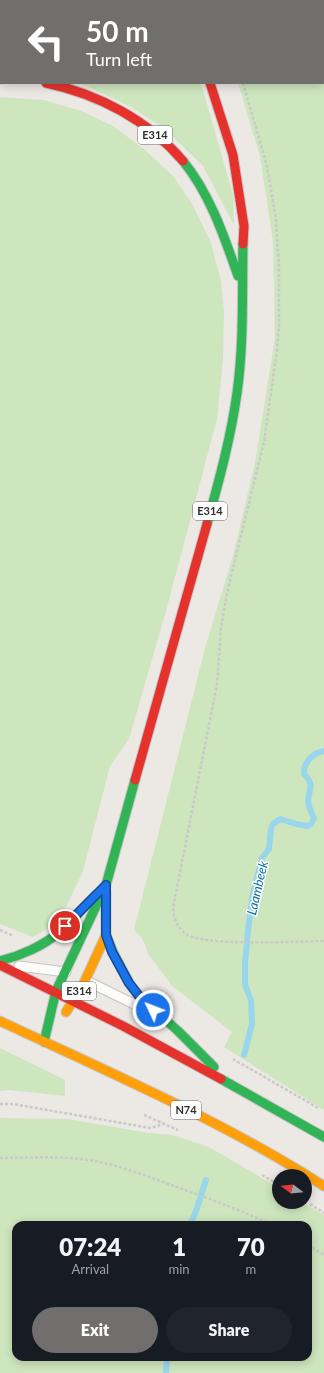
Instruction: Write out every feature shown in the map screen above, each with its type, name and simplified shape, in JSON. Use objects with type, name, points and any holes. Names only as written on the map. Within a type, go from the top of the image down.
[{"type":"highway","name":"E314","points":[[52,84],[65,86],[106,102],[134,118],[160,138],[178,156],[206,195],[223,234],[242,286]]},
{"type":"highway","name":"E314","points":[[44,1042],[74,1001],[75,976],[106,885],[222,470],[237,393],[242,339],[244,226],[233,155],[210,84]]},
{"type":"highway","name":"E314","points":[[106,885],[106,935],[112,952],[129,983],[139,996],[161,1017]]},
{"type":"highway","name":"E314","points":[[0,963],[28,952],[58,933],[106,885]]},
{"type":"highway","name":"E314","points":[[44,1042],[56,991],[75,976],[106,935]]},
{"type":"highway","points":[[0,963],[228,1082],[324,1137]]},
{"type":"highway","points":[[161,1017],[178,1031],[228,1082]]},
{"type":"highway","name":"N74","points":[[0,1021],[181,1108],[293,1166],[324,1186]]},
{"type":"lane","points":[[0,963],[75,976],[161,1017]]},
{"type":"path","points":[[243,84],[267,166],[276,220],[279,327],[264,442],[227,593],[217,684],[173,908],[177,924],[183,932],[190,936],[205,940],[245,942],[324,941]]},
{"type":"path","points":[[0,1104],[13,1104],[150,1128],[158,1126],[181,1108]]},
{"type":"path","points":[[141,1113],[184,1133]]},
{"type":"path","points":[[0,1158],[57,1158],[88,1160],[141,1174],[263,1221]]},
{"type":"path","points":[[259,1173],[272,1181]]},
{"type":"path","points":[[312,1205],[324,1213]]},
{"type":"path","points":[[312,1247],[324,1255]]},
{"type":"green space","points":[[82,84],[201,84],[233,195],[234,225],[203,166],[164,128],[131,107]]},
{"type":"green space","points":[[238,84],[324,84],[324,1110],[224,1047],[232,1032],[172,986],[149,955],[142,938],[134,930],[205,648],[234,552],[255,463],[275,338],[273,242],[260,156]]},
{"type":"green space","points":[[0,97],[44,100],[81,111],[113,126],[145,150],[174,177],[192,204],[211,243],[221,281],[224,311],[223,360],[217,419],[166,611],[129,739],[110,766],[83,871],[68,903],[53,925],[33,937],[0,924]]},
{"type":"green space","points":[[0,1048],[65,1080],[65,1096],[9,1090],[0,1091]]},
{"type":"green space","points":[[0,1118],[68,1119],[148,1133],[173,1135],[209,1147],[272,1184],[272,1209],[312,1208],[324,1215],[324,1373],[0,1373]]},
{"type":"waterway","name":"Laambeek","points":[[244,1055],[252,1024],[251,1000],[245,985],[248,930],[253,894],[262,858],[269,849],[273,824],[280,819],[304,826],[311,824],[314,818],[308,802],[311,785],[308,778],[304,774],[304,769],[305,765],[312,756],[324,751]]},
{"type":"waterway","name":"Laambeek","points":[[192,1221],[206,1180]]},
{"type":"waterway","name":"Laambeek","points":[[166,1373],[167,1361]]},
{"type":"traffic: fast","points":[[183,161],[193,174],[209,201],[222,231],[238,276]]},
{"type":"traffic: fast","points":[[207,524],[228,442],[237,393],[242,338],[243,244]]},
{"type":"traffic: fast","points":[[44,1042],[56,991],[106,885],[135,780]]},
{"type":"traffic: fast","points":[[106,892],[106,935],[129,983],[139,996],[178,1031],[214,1067]]},
{"type":"traffic: fast","points":[[0,961],[31,950],[52,938],[96,895]]},
{"type":"traffic: fast","points":[[221,1079],[324,1137]]},
{"type":"traffic: slow","points":[[66,1012],[83,985],[106,935]]},
{"type":"traffic: slow","points":[[0,1021],[165,1098],[286,1162],[324,1186]]},
{"type":"traffic: jam","points":[[50,84],[84,94],[121,111],[154,133],[183,161]]},
{"type":"traffic: jam","points":[[210,84],[233,155],[244,226],[243,244]]},
{"type":"traffic: jam","points":[[135,780],[207,524]]},
{"type":"traffic: jam","points":[[0,965],[123,1026],[221,1079]]},
{"type":"route","points":[[65,926],[106,885],[106,935],[112,952],[129,983],[153,1010]]}]
